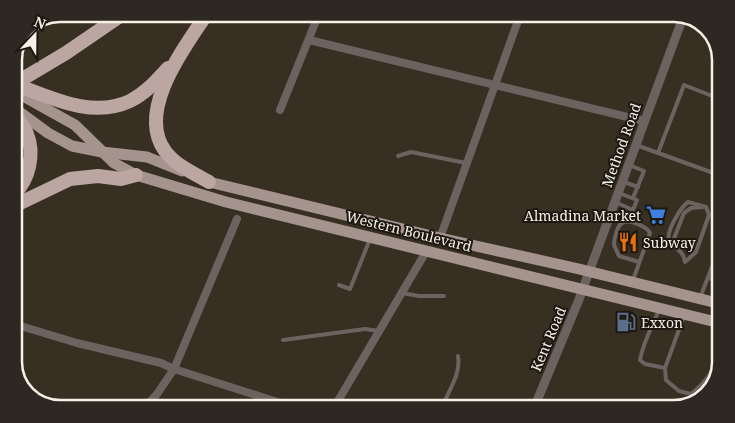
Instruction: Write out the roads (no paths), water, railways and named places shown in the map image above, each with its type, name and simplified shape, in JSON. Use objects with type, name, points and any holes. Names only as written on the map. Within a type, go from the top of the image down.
[{"type":"highway","points":[[23,79],[66,53],[110,23]]},
{"type":"highway","points":[[23,87],[82,108],[109,107],[129,102],[144,92],[175,60],[201,23]]},
{"type":"highway","points":[[175,60],[161,95],[157,113],[157,130],[160,143],[166,153],[178,164],[209,182]]},
{"type":"highway","points":[[23,128],[27,134],[31,152],[29,169],[23,183]]},
{"type":"highway","points":[[23,202],[70,179],[98,176],[121,178],[136,175]]},
{"type":"main road","name":"Western Boulevard","points":[[23,96],[75,125],[114,162],[136,175],[226,202],[427,250],[586,281],[632,282],[712,302]]},
{"type":"main road","name":"Western Boulevard","points":[[23,115],[48,133],[72,146],[102,152],[147,157],[209,182],[440,238],[586,281],[659,308],[712,321]]},
{"type":"street","points":[[440,238],[517,22]]},
{"type":"street","points":[[280,110],[316,23]]},
{"type":"street","name":"Method Road","points":[[586,281],[681,23]]},
{"type":"street","points":[[309,40],[644,121]]},
{"type":"street","points":[[152,400],[174,368],[237,219]]},
{"type":"street","points":[[339,400],[427,250]]},
{"type":"street","name":"Kent Road","points":[[537,400],[586,281]]},
{"type":"street","points":[[23,327],[77,343],[161,362],[272,400]]},
{"type":"lane","points":[[658,153],[684,85],[712,95]]},
{"type":"lane","points":[[636,145],[712,172]]},
{"type":"lane","points":[[398,156],[411,152],[466,163]]},
{"type":"lane","points":[[628,165],[644,171],[633,198]]},
{"type":"lane","points":[[622,182],[638,187]]},
{"type":"lane","points":[[615,202],[633,210],[637,200],[618,192]]},
{"type":"lane","points":[[688,202],[706,207],[709,211],[709,218],[694,255],[685,262],[683,254],[669,240],[669,236],[682,207],[688,202]]},
{"type":"lane","points":[[608,221],[620,226]]},
{"type":"lane","points":[[632,282],[650,236],[649,230],[628,222],[621,223],[614,241],[619,256],[639,262]]},
{"type":"lane","points":[[339,285],[350,289],[371,236]]},
{"type":"lane","points":[[602,236],[614,241]]},
{"type":"lane","points":[[700,299],[712,267]]},
{"type":"lane","points":[[708,278],[712,279]]},
{"type":"lane","points":[[402,293],[419,296],[444,296]]},
{"type":"lane","points":[[659,308],[649,330],[640,360],[645,364],[665,368]]},
{"type":"lane","points":[[685,314],[665,368],[666,380],[678,391],[691,394],[700,387],[711,370]]},
{"type":"lane","points":[[283,340],[365,329],[379,331]]},
{"type":"lane","points":[[445,400],[460,365],[458,356]]},
{"type":"place","name":"Almadina Market","points":[[656,215]]},
{"type":"place","name":"Subway","points":[[628,242]]},
{"type":"place","name":"Exxon","points":[[626,322]]}]
